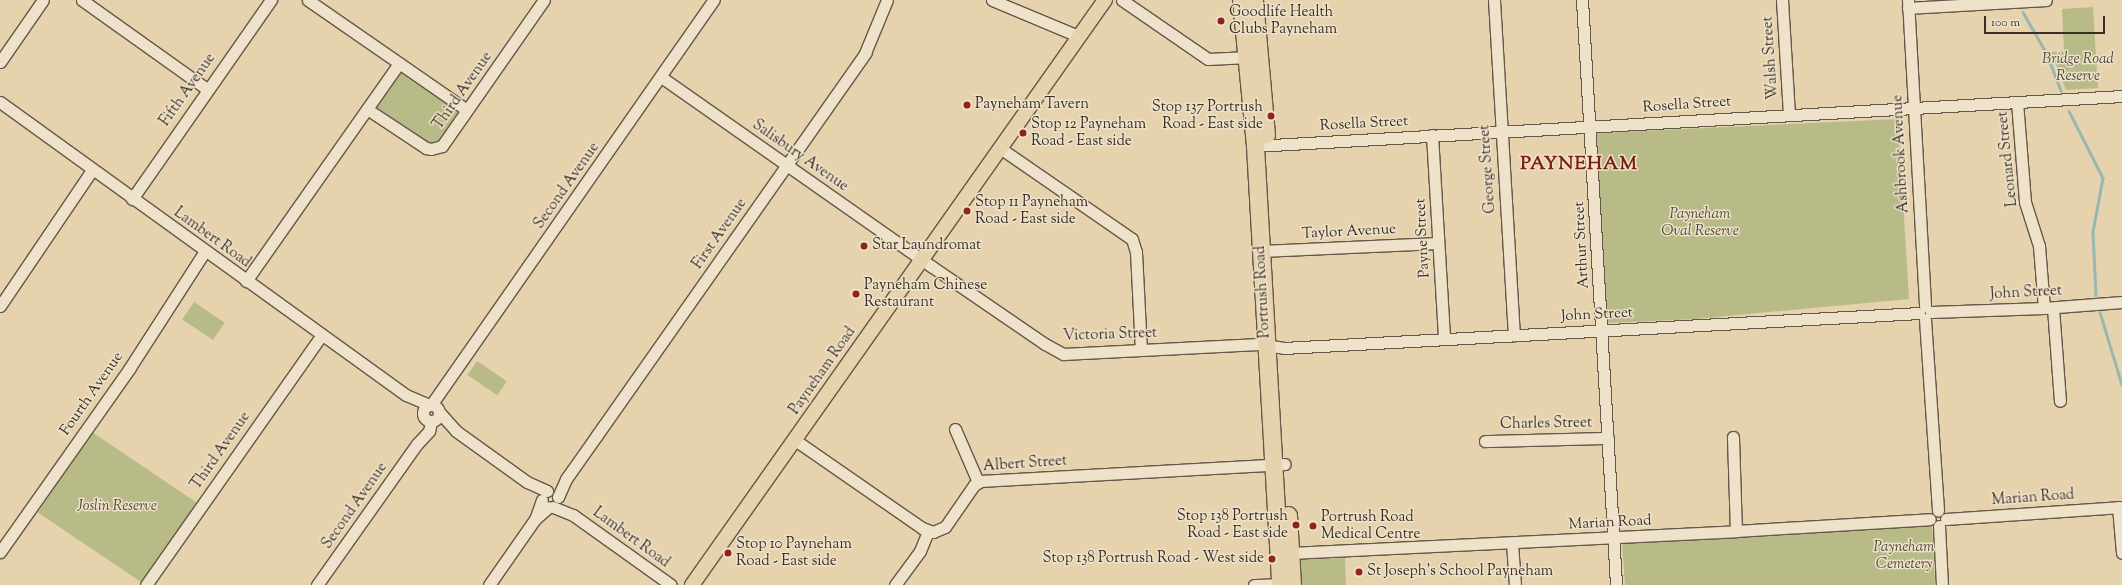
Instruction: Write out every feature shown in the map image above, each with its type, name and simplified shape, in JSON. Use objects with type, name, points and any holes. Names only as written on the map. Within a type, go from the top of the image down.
[{"type":"highway","name":"Portrush Road","points":[[1241,0],[1261,146]]},
{"type":"highway","name":"Portrush Road","points":[[1254,0],[1266,251],[1279,464],[1284,585]]},
{"type":"highway","name":"Portrush Road","points":[[1279,464],[1290,553],[1284,585]]},
{"type":"main road","name":"Payneham Road","points":[[692,585],[922,260],[1078,36],[1105,0]]},
{"type":"street","points":[[0,62],[43,0]]},
{"type":"street","points":[[82,0],[207,89]]},
{"type":"street","name":"Fifth Avenue","points":[[132,199],[207,89],[271,0]]},
{"type":"street","points":[[308,0],[467,110]]},
{"type":"street","name":"Second Avenue","points":[[317,585],[417,444],[444,388],[714,0]]},
{"type":"street","name":"First Avenue","points":[[489,585],[535,519],[566,479],[868,47],[887,0]]},
{"type":"street","points":[[992,0],[1078,36]]},
{"type":"street","points":[[1122,0],[1208,59],[1248,56]]},
{"type":"street","name":"George Street","points":[[1494,0],[1514,335]]},
{"type":"street","name":"Arthur Street","points":[[1582,0],[1616,585]]},
{"type":"street","name":"Walsh Street","points":[[1782,0],[1789,113]]},
{"type":"street","points":[[1908,4],[2046,0]]},
{"type":"street","name":"Third Avenue","points":[[367,109],[431,150],[442,146],[538,2]]},
{"type":"street","name":"Ashbrook Avenue","points":[[1908,4],[1942,585]]},
{"type":"street","points":[[246,281],[399,63]]},
{"type":"street","name":"Salisbury Avenue","points":[[661,77],[922,260]]},
{"type":"street","name":"Rosella Street","points":[[1261,146],[1590,127],[1789,113],[2122,96]]},
{"type":"street","name":"Leonard Street","points":[[2017,102],[2024,202],[2039,246],[2060,401]]},
{"type":"street","name":"Lambert Road","points":[[1,103],[132,199],[671,585]]},
{"type":"street","name":"Payne Street","points":[[1432,135],[1444,339]]},
{"type":"street","points":[[1000,148],[1132,239],[1136,252],[1141,350]]},
{"type":"street","points":[[0,306],[92,170]]},
{"type":"street","name":"Taylor Avenue","points":[[1266,251],[1438,243]]},
{"type":"street","name":"Fourth Avenue","points":[[0,552],[129,369],[205,251]]},
{"type":"street","name":"Victoria Street","points":[[922,260],[1060,353],[1272,346]]},
{"type":"street","name":"John Street","points":[[1272,346],[1444,339],[1925,313],[2048,308],[2122,302]]},
{"type":"street","name":"Third Avenue","points":[[146,585],[322,335]]},
{"type":"street","points":[[955,429],[978,482]]},
{"type":"street","points":[[1733,437],[1736,531]]},
{"type":"street","name":"Charles Street","points":[[1485,441],[1608,438]]},
{"type":"street","points":[[795,440],[928,531],[920,551],[895,585]]},
{"type":"street","name":"Albert Street","points":[[928,531],[938,531],[945,527],[978,482],[1279,464]]},
{"type":"street","points":[[2120,507],[2122,554]]},
{"type":"street","name":"Marian Road","points":[[1290,553],[1614,538],[2120,507]]},
{"type":"street","points":[[1512,543],[1515,585]]},
{"type":"street","points":[[1254,585],[1284,585]]},
{"type":"green space","name":"Bridge Road Reserve","points":[[2093,7],[2098,88],[2066,90],[2051,52],[2064,51],[2062,9]]},
{"type":"green space","points":[[399,63],[467,110],[436,149],[367,109]]},
{"type":"green space","name":"Payneham Oval Reserve","points":[[1898,119],[1909,299],[1696,319],[1606,323],[1596,133]]},
{"type":"green space","points":[[194,302],[225,323],[213,340],[182,319]]},
{"type":"green space","points":[[477,361],[507,381],[497,395],[467,375]]},
{"type":"green space","name":"Joslin Reserve","points":[[92,432],[196,502],[142,583],[38,512]]},
{"type":"green space","name":"Payneham Cemetery","points":[[1932,525],[1935,585],[1625,585],[1622,542]]},
{"type":"green space","points":[[1345,558],[1346,585],[1302,585],[1301,560]]},
{"type":"waterway","points":[[2023,12],[2047,54],[2061,90]]},
{"type":"waterway","points":[[2069,111],[2103,178],[2093,232],[2096,295]]},
{"type":"waterway","points":[[2100,312],[2122,385]]},
{"type":"place","name":"Goodlife Health Clubs Payneham","points":[[1221,21]]},
{"type":"place","name":"Payneham Tavern","points":[[967,105]]},
{"type":"place","name":"Stop 137 Portrush Road - East side","points":[[1271,116]]},
{"type":"place","name":"Stop 12 Payneham Road - East side","points":[[1023,133]]},
{"type":"place","name":"Stop 11 Payneham Road - East side","points":[[967,211]]},
{"type":"place","name":"Star Laundromat","points":[[864,246]]},
{"type":"place","name":"Payneham Chinese Restaurant","points":[[856,294]]},
{"type":"place","name":"Stop 138 Portrush Road - East side","points":[[1296,525]]},
{"type":"place","name":"Portrush Road Medical Centre","points":[[1313,526]]},
{"type":"place","name":"Stop 10 Payneham Road - East side","points":[[728,553]]},
{"type":"place","name":"Stop 138 Portrush Road - West side","points":[[1272,559]]},
{"type":"place","name":"St Joseph's School Payneham","points":[[1359,572]]},
{"type":"district","name":"PAYNEHAM","points":[[1579,165]]}]
